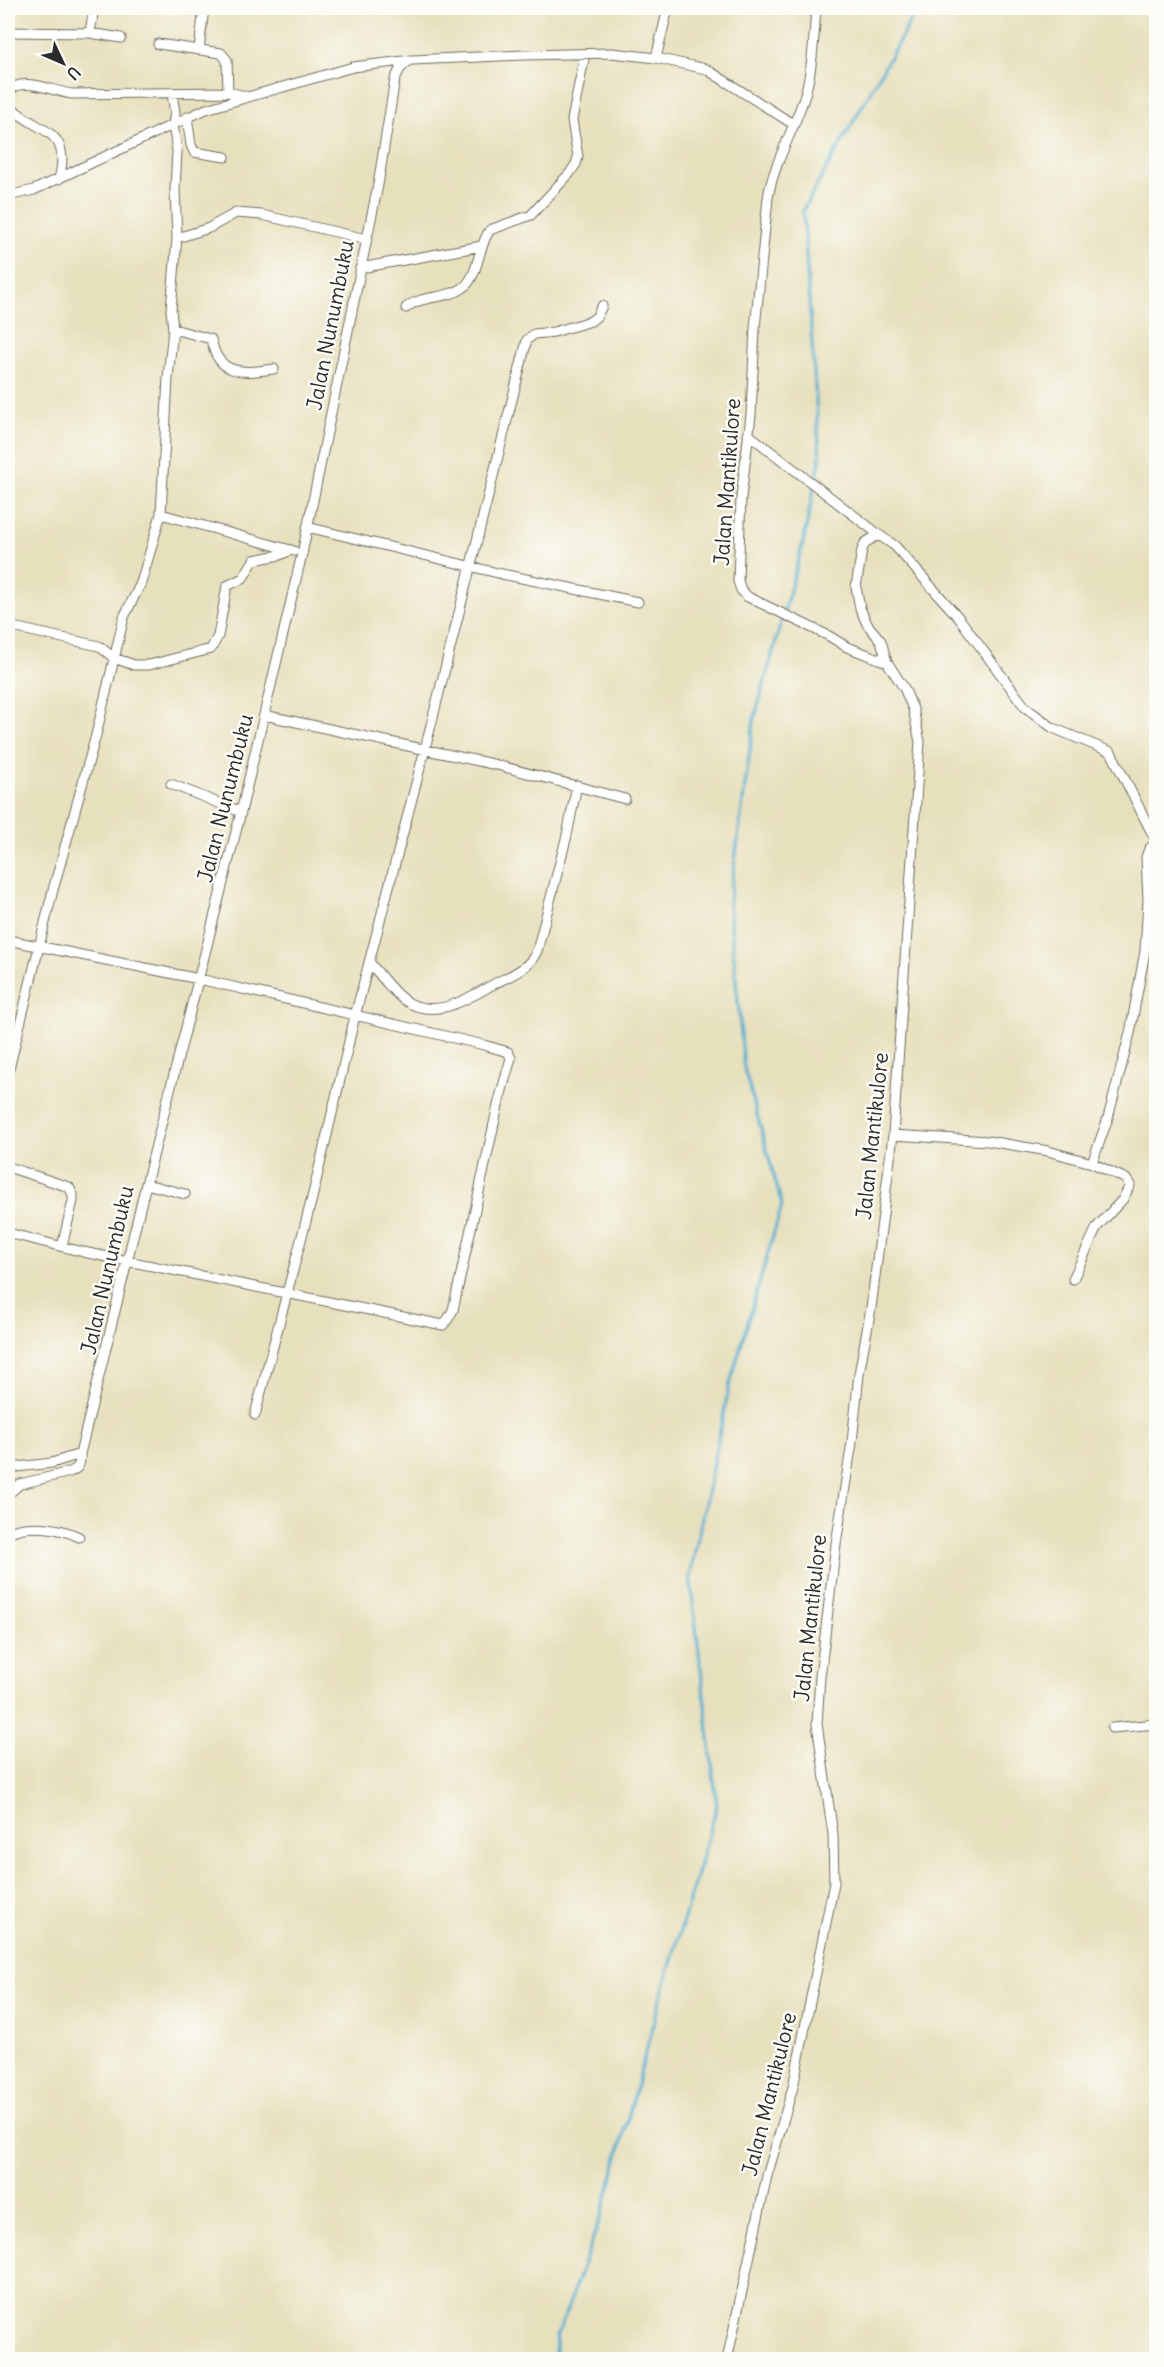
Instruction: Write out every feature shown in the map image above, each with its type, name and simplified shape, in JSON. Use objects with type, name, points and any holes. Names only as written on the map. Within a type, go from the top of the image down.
[{"type":"street","points":[[90,33],[94,8]]},
{"type":"street","points":[[199,50],[204,8]]},
{"type":"street","points":[[656,58],[668,8]]},
{"type":"street","name":"Jalan Mantikulore","points":[[727,2360],[767,2176],[793,2087],[834,1883],[833,1834],[817,1724],[820,1677],[831,1577],[852,1442],[859,1374],[871,1308],[893,1135],[920,742],[913,709],[904,688],[887,662],[865,655],[748,597],[741,590],[738,581],[741,497],[768,198],[771,180],[806,92],[816,8]]},
{"type":"street","points":[[8,32],[90,33],[121,38]]},
{"type":"street","points":[[158,44],[225,55],[228,92]]},
{"type":"street","points":[[8,196],[34,190],[187,117],[245,96],[353,68],[408,61],[612,53],[656,58],[706,69],[793,124]]},
{"type":"street","points":[[406,308],[415,301],[464,288],[478,265],[482,246],[488,233],[494,227],[531,215],[570,173],[578,157],[572,120],[585,54]]},
{"type":"street","name":"Jalan Nunumbuku","points":[[8,1494],[20,1484],[35,1479],[58,1476],[76,1469],[81,1462],[80,1454],[241,812],[302,554],[378,185],[395,79],[399,69],[408,61]]},
{"type":"street","points":[[8,92],[13,86],[25,84],[72,94],[228,92],[245,96]]},
{"type":"street","points":[[8,1073],[124,617],[141,583],[161,514],[168,378],[173,329],[171,310],[177,238],[175,190],[177,151],[172,124],[175,112],[172,94]]},
{"type":"street","points":[[8,104],[22,118],[40,127],[60,144],[63,153],[59,179]]},
{"type":"street","points":[[187,117],[194,152],[225,157]]},
{"type":"street","points":[[177,238],[209,228],[236,213],[273,218],[366,239]]},
{"type":"street","points":[[360,268],[482,246]]},
{"type":"street","points":[[255,1415],[312,1198],[355,1016],[528,339],[534,334],[554,333],[591,321],[597,316],[602,306]]},
{"type":"street","points":[[173,329],[211,339],[220,358],[231,370],[245,373],[274,369]]},
{"type":"street","points":[[748,434],[895,546],[959,618],[1025,708],[1053,728],[1111,752],[1156,842],[1149,849],[1146,857],[1147,926],[1136,1003],[1108,1118],[1092,1163]]},
{"type":"street","points":[[161,514],[302,554]]},
{"type":"street","points":[[307,527],[470,566],[638,602]]},
{"type":"street","points":[[882,537],[876,536],[866,543],[860,560],[856,587],[860,608],[867,624],[881,641],[887,662]]},
{"type":"street","points":[[8,626],[99,646],[114,658],[143,666],[211,649],[218,636],[227,586],[243,578],[254,560],[280,555],[291,550]]},
{"type":"street","points":[[264,716],[497,765],[625,799]]},
{"type":"street","points":[[171,784],[241,812]]},
{"type":"street","points":[[369,962],[403,1000],[427,1009],[443,1008],[468,999],[528,964],[537,951],[567,835],[577,785]]},
{"type":"street","points":[[8,940],[199,979],[506,1051],[510,1054],[511,1062],[499,1101],[453,1310],[443,1325],[8,1233]]},
{"type":"street","points":[[893,1135],[988,1141],[1048,1151],[1092,1163],[1126,1179],[1130,1185],[1123,1199],[1097,1227],[1073,1279]]},
{"type":"street","points":[[8,1167],[69,1187],[73,1201],[62,1246]]},
{"type":"street","points":[[146,1184],[185,1194]]},
{"type":"street","points":[[8,1468],[52,1463],[80,1454]]},
{"type":"street","points":[[8,1533],[26,1528],[45,1528],[79,1537]]},
{"type":"street","points":[[1112,1728],[1156,1724]]},
{"type":"waterway","points":[[816,482],[820,460],[803,210],[916,8]]},
{"type":"waterway","points":[[554,2360],[557,2337],[604,2208],[657,2010],[717,1806],[690,1576],[729,1387],[782,1205],[744,1068],[729,904],[754,720],[803,543],[814,488]]}]
